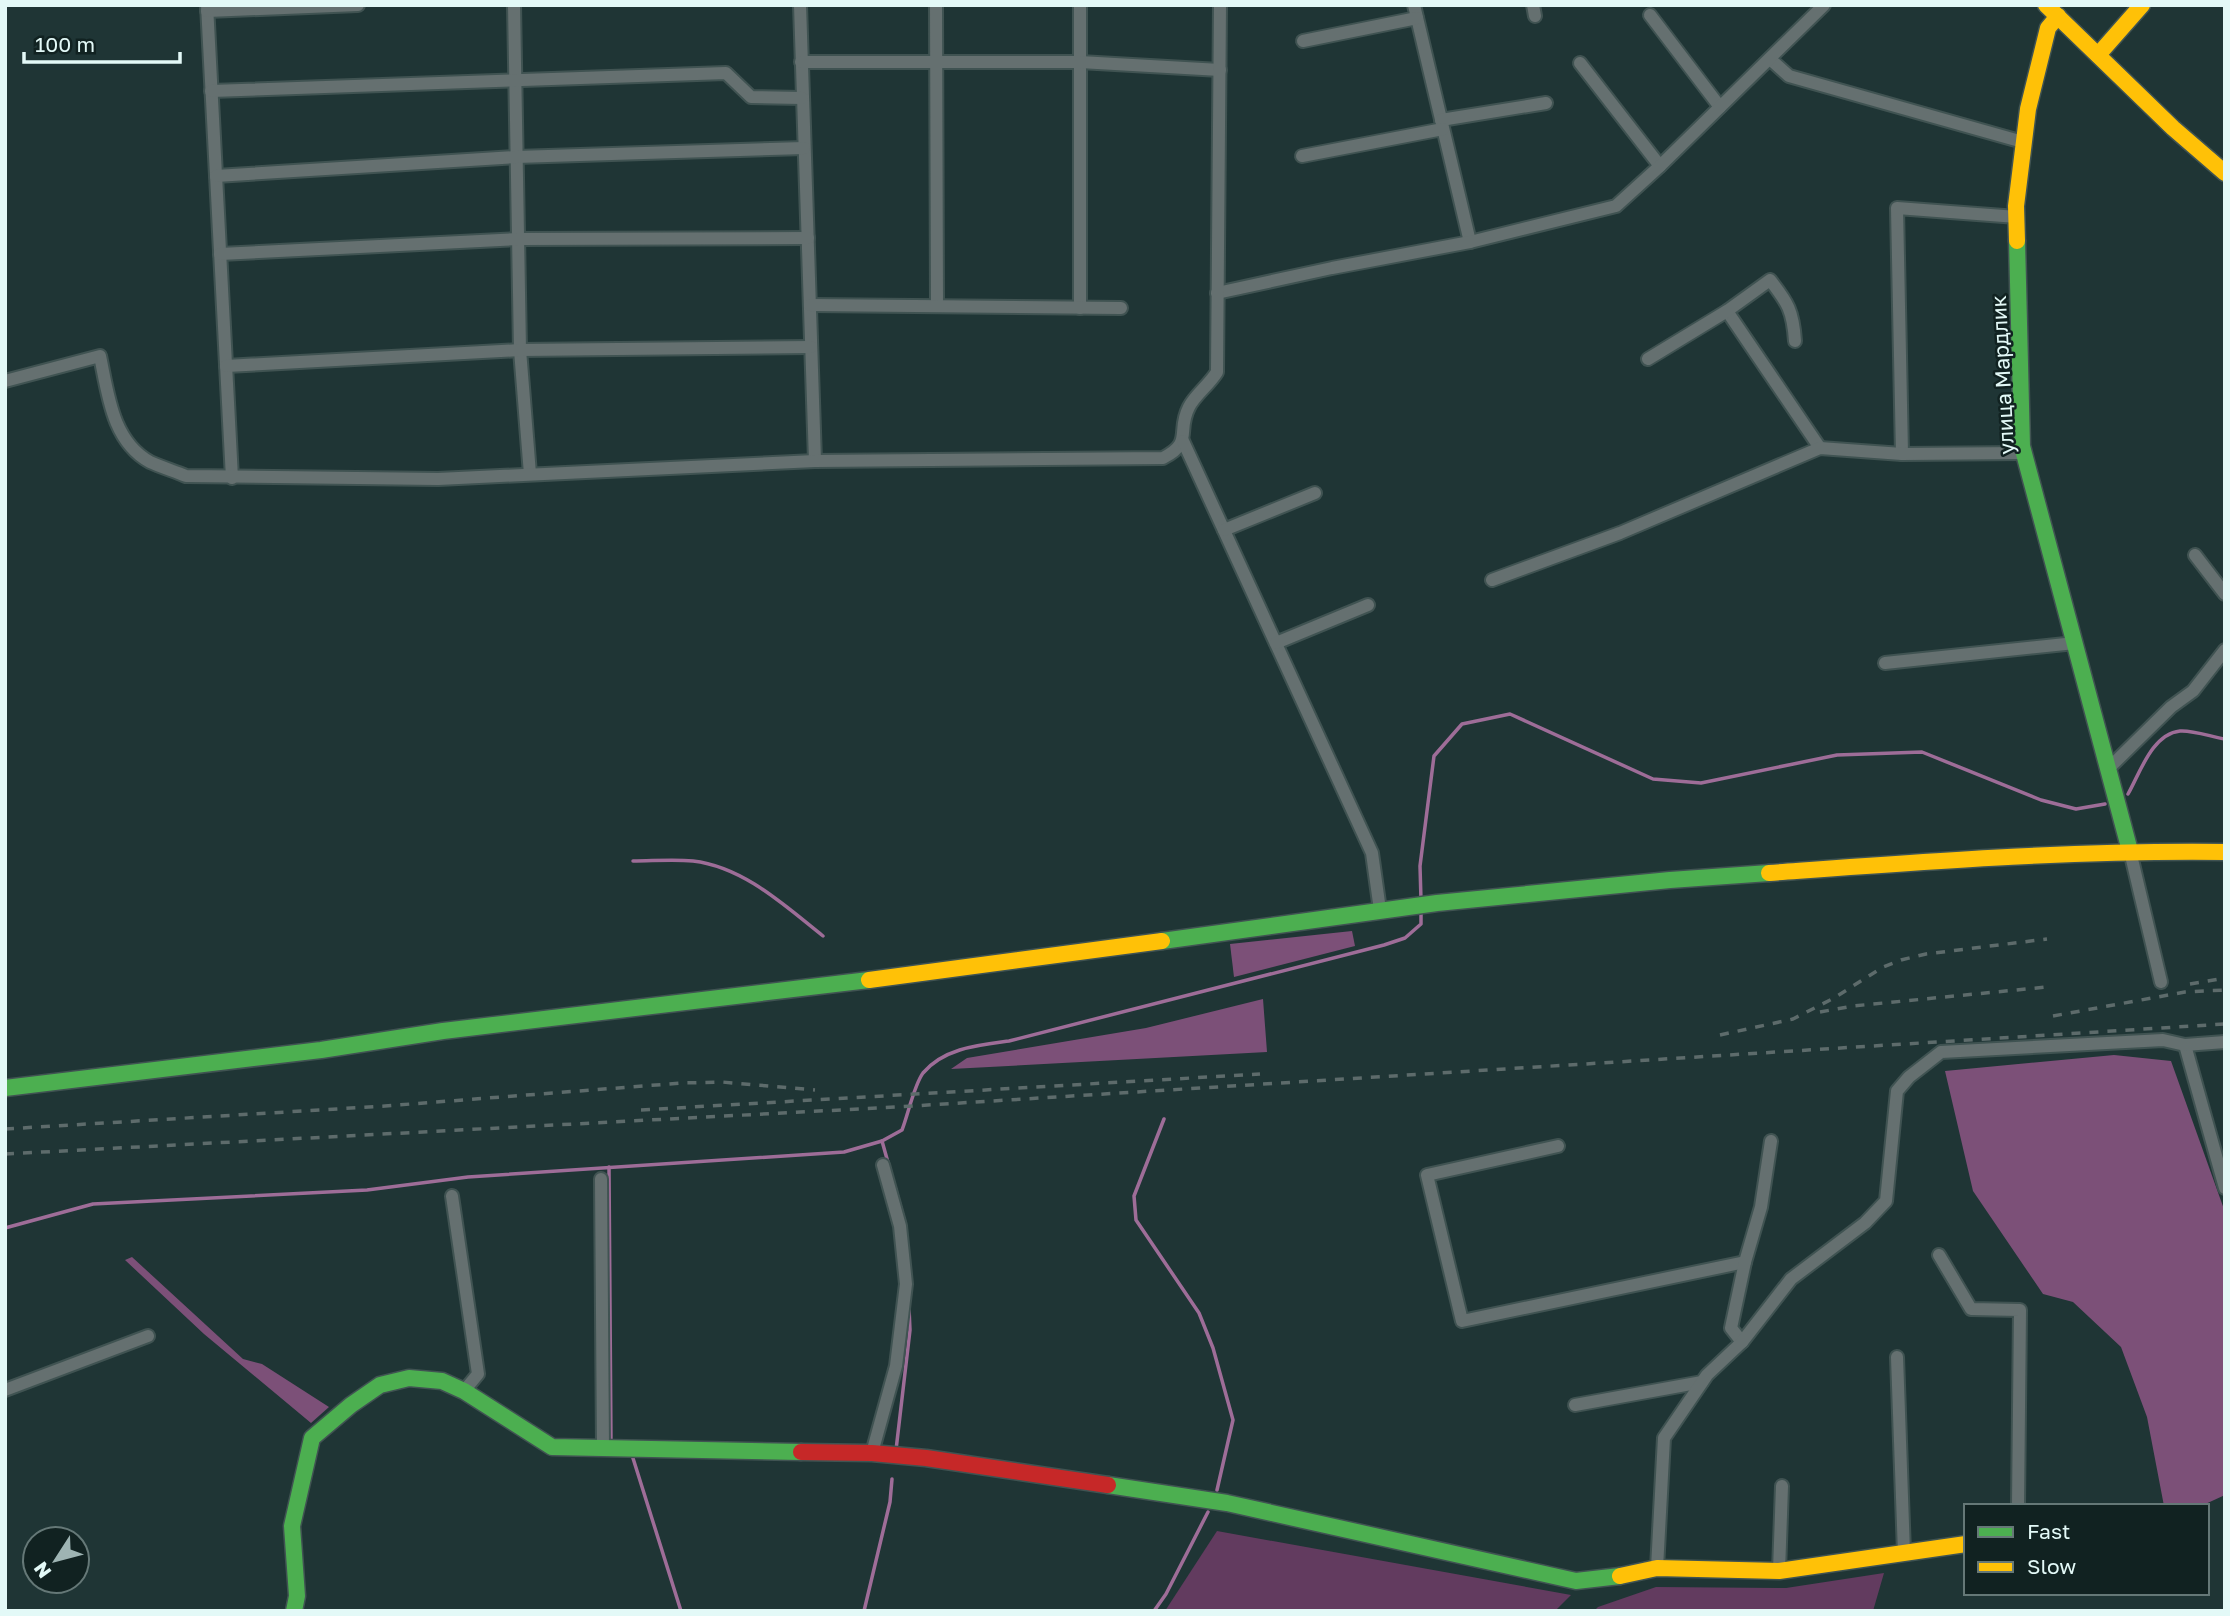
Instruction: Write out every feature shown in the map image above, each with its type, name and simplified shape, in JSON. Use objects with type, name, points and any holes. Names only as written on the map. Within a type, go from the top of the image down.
[{"type":"street","points":[[232,478],[207,8],[358,5]]},
{"type":"street","points":[[514,5],[520,350],[530,474]]},
{"type":"street","points":[[800,5],[815,461]]},
{"type":"street","points":[[936,5],[937,306]]},
{"type":"street","points":[[1080,5],[1080,308]]},
{"type":"street","points":[[1220,5],[1217,372],[1190,404],[1184,418],[1183,441],[1372,853],[1380,910]]},
{"type":"street","points":[[1217,293],[1470,242],[1616,206],[1824,5]]},
{"type":"street","points":[[2098,55],[2142,5]]},
{"type":"street","points":[[2052,11],[2173,128],[2225,173]]},
{"type":"street","name":"улица Мардлик","points":[[2052,11],[2028,108],[2017,216],[2024,453],[2130,850]]},
{"type":"street","points":[[1303,41],[1415,12],[1470,242]]},
{"type":"street","points":[[1650,15],[1720,107]]},
{"type":"street","points":[[1770,59],[1789,76],[2023,142]]},
{"type":"street","points":[[801,62],[1080,62],[1220,70]]},
{"type":"street","points":[[1580,62],[1660,166]]},
{"type":"street","points":[[211,91],[726,73],[751,97],[802,98]]},
{"type":"street","points":[[1302,156],[1546,103]]},
{"type":"street","points":[[216,176],[516,157],[804,148]]},
{"type":"street","points":[[1902,454],[1897,208],[2017,216]]},
{"type":"street","points":[[220,254],[518,239],[808,238]]},
{"type":"street","points":[[1648,359],[1727,311],[1770,280],[1783,296],[1793,316],[1795,341]]},
{"type":"street","points":[[810,305],[1121,308]]},
{"type":"street","points":[[1727,311],[1820,448]]},
{"type":"street","points":[[226,366],[520,350],[811,347]]},
{"type":"street","points":[[5,381],[100,356],[114,418],[125,441],[148,461],[186,476],[438,479],[815,461],[1163,458],[1176,452],[1183,441]]},
{"type":"street","points":[[1492,580],[1620,533],[1820,448],[1902,454],[2024,453]]},
{"type":"street","points":[[1224,530],[1315,493]]},
{"type":"street","points":[[2195,555],[2225,594]]},
{"type":"street","points":[[1276,643],[1368,605]]},
{"type":"street","points":[[1885,663],[2075,643]]},
{"type":"street","points":[[2108,769],[2171,707],[2193,691],[2225,650]]},
{"type":"street","points":[[2130,850],[2161,982]]},
{"type":"street","points":[[5,1088],[321,1050],[443,1031],[944,971],[1437,903],[1670,880],[2130,850],[2225,852]]},
{"type":"street","points":[[1657,1568],[1664,1438],[1702,1382],[1742,1342],[1791,1279],[1865,1223],[1886,1201],[1897,1091],[1909,1077],[1941,1052],[2163,1041],[2185,1045],[2225,1042]]},
{"type":"street","points":[[2185,1045],[2225,1188]]},
{"type":"street","points":[[1742,1342],[1731,1328],[1745,1262],[1761,1207],[1771,1141]]},
{"type":"street","points":[[1558,1146],[1427,1175],[1462,1321],[1745,1262]]},
{"type":"street","points":[[872,1453],[896,1366],[906,1284],[900,1226],[883,1166]]},
{"type":"street","points":[[601,1179],[603,1447]]},
{"type":"street","points":[[452,1196],[478,1374],[464,1391]]},
{"type":"street","points":[[1939,1255],[1971,1310],[2020,1310],[2018,1504]]},
{"type":"street","points":[[5,1390],[148,1336]]},
{"type":"street","points":[[1897,1357],[1903,1553]]},
{"type":"street","points":[[294,1611],[297,1596],[292,1526],[312,1438],[380,1385],[409,1378],[442,1381],[464,1391],[552,1447],[872,1453],[926,1458],[1227,1503],[1576,1581],[1609,1578],[1657,1568],[1779,1571],[1964,1544]]},
{"type":"street","points":[[1575,1405],[1702,1382]]},
{"type":"street","points":[[1779,1571],[1782,1486]]},
{"type":"shaded area","points":[[1352,931],[1355,946],[1234,977],[1230,944]]},
{"type":"shaded area","points":[[1263,999],[1267,1052],[951,1069],[967,1058],[1146,1028]]},
{"type":"shaded area","points":[[2114,1055],[2171,1061],[2225,1212],[2225,1495],[2205,1504],[2164,1504],[2147,1417],[2121,1347],[2073,1302],[2043,1294],[1973,1191],[1945,1071]]},
{"type":"shaded area","points":[[132,1257],[243,1359],[262,1364],[329,1407],[311,1423],[204,1334],[125,1260]]},
{"type":"shaded area","points":[[1217,1531],[1571,1595],[1555,1611],[1165,1611]]},
{"type":"shaded area","points":[[1884,1573],[1873,1611],[1594,1611],[1598,1607],[1656,1587],[1786,1588]]},
{"type":"waterway","points":[[1421,900],[1420,866],[1434,756],[1462,724],[1510,714],[1653,779],[1701,783],[1837,755],[1922,752],[2041,800],[2076,809],[2105,804]]},
{"type":"waterway","points":[[2128,794],[2154,747],[2170,734],[2185,731],[2225,739]]},
{"type":"waterway","points":[[633,861],[693,861],[729,871],[763,889],[823,936]]},
{"type":"waterway","points":[[5,1228],[93,1204],[367,1190],[468,1177],[844,1152],[882,1141],[902,1130],[923,1073],[941,1058],[952,1053],[974,1046],[1009,1041],[1384,945],[1405,938],[1421,924],[1421,911]]},
{"type":"waterway","points":[[1164,1119],[1134,1196],[1136,1220],[1199,1313],[1213,1348],[1233,1420],[1217,1490]]},
{"type":"waterway","points":[[882,1141],[889,1166]]},
{"type":"waterway","points":[[609,1167],[611,1444]]},
{"type":"waterway","points":[[895,1187],[905,1223]]},
{"type":"waterway","points":[[896,1450],[910,1330],[909,1308]]},
{"type":"waterway","points":[[632,1455],[681,1611]]},
{"type":"waterway","points":[[864,1611],[890,1502],[892,1479]]},
{"type":"waterway","points":[[1154,1611],[1166,1594],[1208,1512]]},
{"type":"railway","points":[[1720,1035],[1793,1019],[1834,998],[1883,967],[1901,960],[1926,954],[2047,939]]},
{"type":"railway","points":[[2190,984],[2225,978]]},
{"type":"railway","points":[[1820,1012],[1853,1006],[2047,987]]},
{"type":"railway","points":[[2053,1016],[2185,992],[2225,990]]},
{"type":"railway","points":[[5,1154],[896,1107],[2225,1024]]},
{"type":"railway","points":[[641,1110],[1260,1074]]},
{"type":"railway","points":[[5,1129],[385,1106],[682,1083],[722,1082],[815,1090]]},
{"type":"traffic: fast","points":[[2017,241],[2022,446],[2130,851]]},
{"type":"traffic: fast","points":[[1162,941],[1437,903],[1769,873]]},
{"type":"traffic: fast","points":[[5,1088],[321,1050],[443,1031],[869,980]]},
{"type":"traffic: fast","points":[[294,1611],[297,1596],[292,1526],[312,1438],[380,1385],[409,1378],[442,1381],[464,1391],[552,1447],[801,1452]]},
{"type":"traffic: fast","points":[[1108,1485],[1227,1503],[1576,1581],[1620,1576]]},
{"type":"traffic: slow","points":[[2046,5],[2173,128],[2225,173]]},
{"type":"traffic: slow","points":[[2098,55],[2142,5]]},
{"type":"traffic: slow","points":[[2017,241],[2016,206],[2028,109],[2048,28],[2058,16]]},
{"type":"traffic: slow","points":[[1769,873],[2054,855],[2225,852]]},
{"type":"traffic: slow","points":[[869,980],[1162,941]]},
{"type":"traffic: slow","points":[[1620,1576],[1657,1568],[1779,1571],[1964,1544]]},
{"type":"traffic: jam","points":[[801,1452],[872,1453],[926,1458],[1108,1485]]}]
